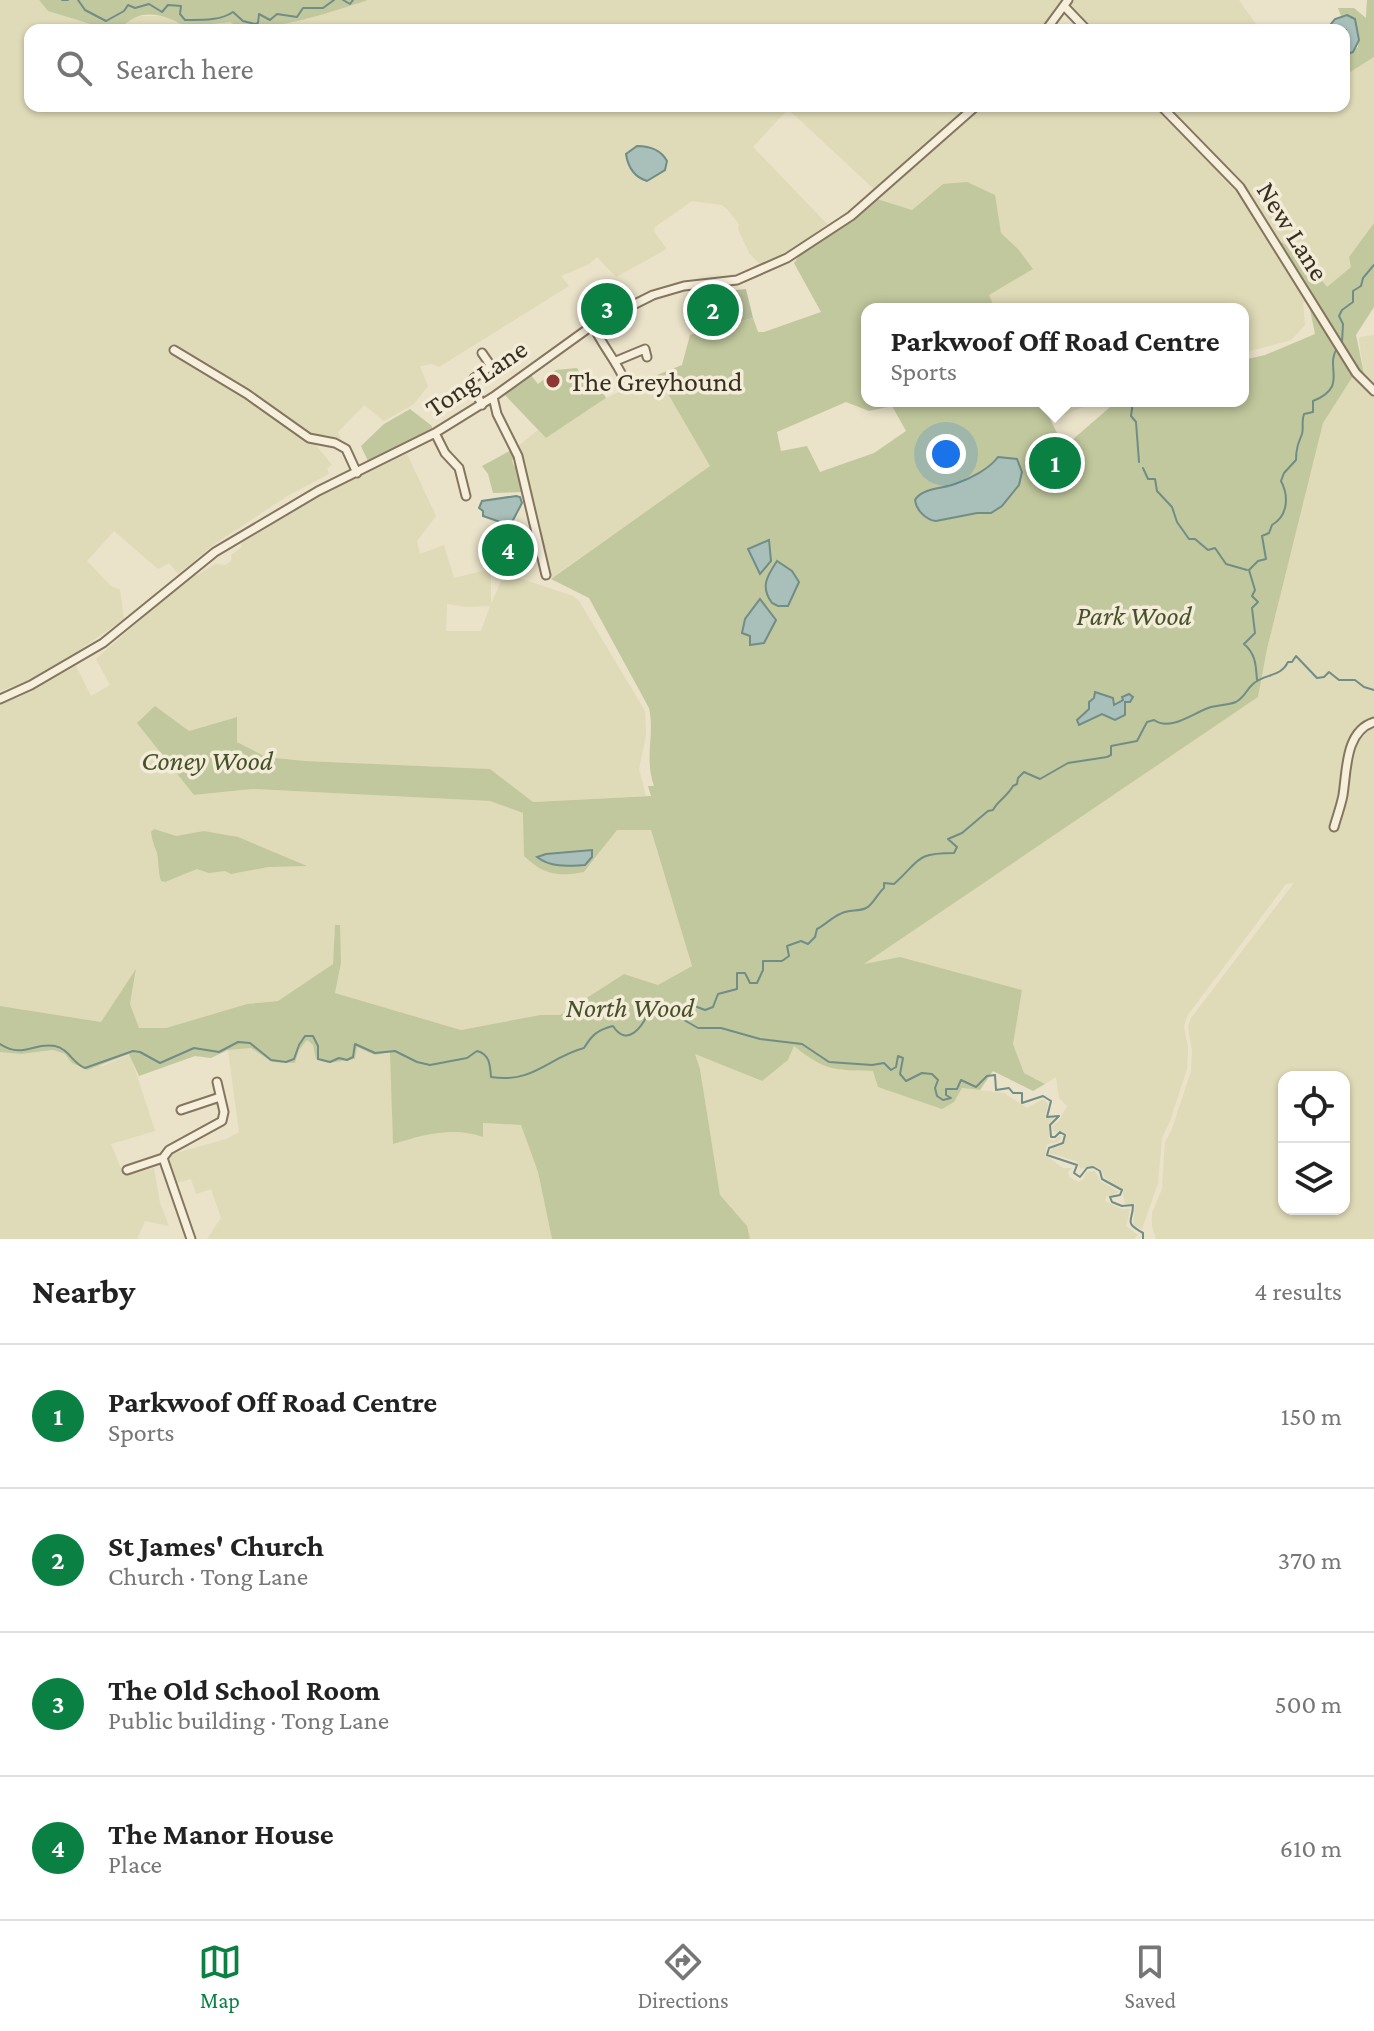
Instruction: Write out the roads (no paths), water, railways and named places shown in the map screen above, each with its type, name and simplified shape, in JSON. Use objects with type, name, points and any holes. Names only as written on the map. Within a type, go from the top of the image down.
[{"type":"street","points":[[1050,24],[1066,3],[1082,24]]},
{"type":"street","name":"Tong Lane","points":[[0,699],[103,643],[215,552],[318,491],[435,433],[482,405],[593,325],[653,295],[684,286],[745,278],[787,258],[851,216],[969,112]]},
{"type":"street","name":"New Lane","points":[[1167,112],[1240,187],[1356,373],[1374,391]]},
{"type":"street","points":[[593,325],[624,379]]},
{"type":"street","points":[[616,361],[645,349],[647,357]]},
{"type":"street","points":[[174,350],[247,394],[309,438],[335,443],[346,449],[357,473]]},
{"type":"street","points":[[482,353],[491,366],[471,383],[482,405]]},
{"type":"street","points":[[493,397],[497,414],[518,456],[546,575]]},
{"type":"street","points":[[435,433],[445,453],[459,468],[466,496]]},
{"type":"street","points":[[1334,827],[1353,741],[1359,730],[1374,722]]},
{"type":"street","points":[[127,1170],[163,1158],[169,1150],[222,1121],[224,1112],[217,1082]]},
{"type":"street","points":[[181,1110],[220,1097]]},
{"type":"street","points":[[163,1158],[178,1209],[191,1239]]},
{"type":"water","points":[[1347,15],[1355,19],[1359,40],[1353,52],[1350,53],[1350,24],[1331,24]]},
{"type":"water","points":[[637,146],[658,151],[667,161],[665,170],[647,181],[635,174],[626,154]]},
{"type":"water","points":[[998,457],[1017,459],[1022,472],[1019,485],[1002,506],[991,513],[936,521],[919,511],[915,500],[922,493],[967,479]]},
{"type":"water","points":[[516,496],[522,503],[512,522],[503,523],[483,516],[479,508],[482,501]]},
{"type":"water","points":[[769,540],[771,561],[760,574],[748,549]]},
{"type":"water","points":[[777,561],[792,571],[799,582],[788,606],[772,603],[766,592],[768,577]]},
{"type":"water","points":[[760,599],[776,620],[764,643],[750,645],[750,636],[742,633],[745,619]]},
{"type":"water","points":[[1095,692],[1113,698],[1114,705],[1129,694],[1133,697],[1130,702],[1125,702],[1125,715],[1115,720],[1102,714],[1079,725],[1077,720],[1089,709]]},
{"type":"water","points":[[592,850],[592,857],[585,865],[554,865],[537,857],[546,854]]},
{"type":"waterway","points":[[62,0],[68,0]]},
{"type":"waterway","points":[[78,0],[85,10],[106,21],[124,11],[128,5],[135,8],[149,4],[162,12],[168,5],[181,6],[180,14],[185,20],[204,20],[233,12],[243,21],[255,24],[258,23],[259,14],[270,20],[277,14],[297,17],[303,8],[323,8],[334,0]]},
{"type":"waterway","points":[[343,0],[350,4],[353,0]]},
{"type":"waterway","points":[[1342,342],[1343,324],[1339,316],[1353,302],[1353,291],[1361,286],[1363,278],[1374,265]]},
{"type":"waterway","points":[[1257,681],[1253,656],[1244,644],[1255,633],[1252,608],[1258,602],[1252,596],[1255,590],[1249,570],[1258,561],[1266,559],[1262,536],[1269,533],[1284,511],[1286,499],[1281,481],[1296,460],[1304,414],[1313,412],[1313,401],[1324,395],[1333,383],[1334,354],[1338,347]]},
{"type":"waterway","points":[[1132,407],[1139,462]]},
{"type":"waterway","points":[[1143,468],[1148,479],[1155,479],[1157,491],[1172,507],[1177,522],[1189,539],[1195,539],[1208,550],[1215,548],[1226,564],[1247,570]]},
{"type":"waterway","points":[[681,1011],[692,1005],[705,1010],[713,1007],[718,994],[737,989],[737,973],[745,973],[750,983],[757,983],[763,961],[782,961],[789,956],[787,946],[801,941],[808,944],[815,937],[817,929],[834,917],[868,907],[884,888],[884,883],[894,884],[925,856],[954,853],[957,847],[948,839],[962,833],[993,810],[1024,772],[1040,779],[1068,763],[1107,757],[1111,755],[1111,746],[1137,741],[1147,722],[1154,720],[1168,724],[1211,707],[1236,702],[1253,684],[1281,671],[1296,656],[1317,678],[1329,672],[1339,680],[1355,680],[1374,690]]},
{"type":"waterway","points":[[0,1044],[16,1050],[55,1046],[85,1068],[133,1051],[160,1063],[194,1048],[219,1052],[238,1042],[250,1043],[271,1060],[286,1062],[294,1059],[305,1036],[313,1036],[318,1046],[318,1059],[330,1062],[353,1057],[355,1044],[375,1053],[395,1051],[430,1065],[467,1058],[477,1051],[487,1058],[491,1077],[506,1078],[530,1073],[584,1048],[596,1034],[607,1028],[613,1026],[624,1035],[634,1033],[649,1010],[670,1007],[680,1010]]},
{"type":"waterway","points":[[682,1012],[684,1020],[698,1028],[721,1028],[760,1039],[802,1044],[829,1062],[884,1063],[891,1070],[896,1067],[898,1056],[903,1058],[900,1074],[906,1081],[922,1073],[932,1074],[938,1080],[935,1088],[937,1096],[943,1100],[951,1098],[946,1095],[946,1089],[957,1089],[961,1080],[976,1087],[987,1076],[995,1075],[996,1090],[1009,1088],[1013,1093],[1022,1093],[1022,1103],[1043,1096],[1051,1101],[1047,1117],[1059,1116],[1050,1125],[1051,1137],[1060,1132],[1065,1135],[1063,1143],[1049,1148],[1047,1155],[1077,1165],[1074,1173],[1080,1177],[1087,1168],[1093,1167],[1100,1171],[1102,1179],[1122,1190],[1120,1195],[1110,1197],[1112,1202],[1122,1206],[1133,1205],[1130,1221],[1143,1233],[1143,1239]]},
{"type":"place","name":"The Old School Room","points":[[607,309]]},
{"type":"place","name":"St James' Church","points":[[713,310]]},
{"type":"place","name":"The Greyhound","points":[[553,381]]},
{"type":"place","name":"Parkwoof Off Road Centre","points":[[1055,463]]},
{"type":"place","name":"The Manor House","points":[[508,550]]},
{"type":"park label","name":"Park Wood","points":[[1134,615]]},
{"type":"park label","name":"Coney Wood","points":[[207,760]]},
{"type":"park label","name":"North Wood","points":[[630,1007]]}]
